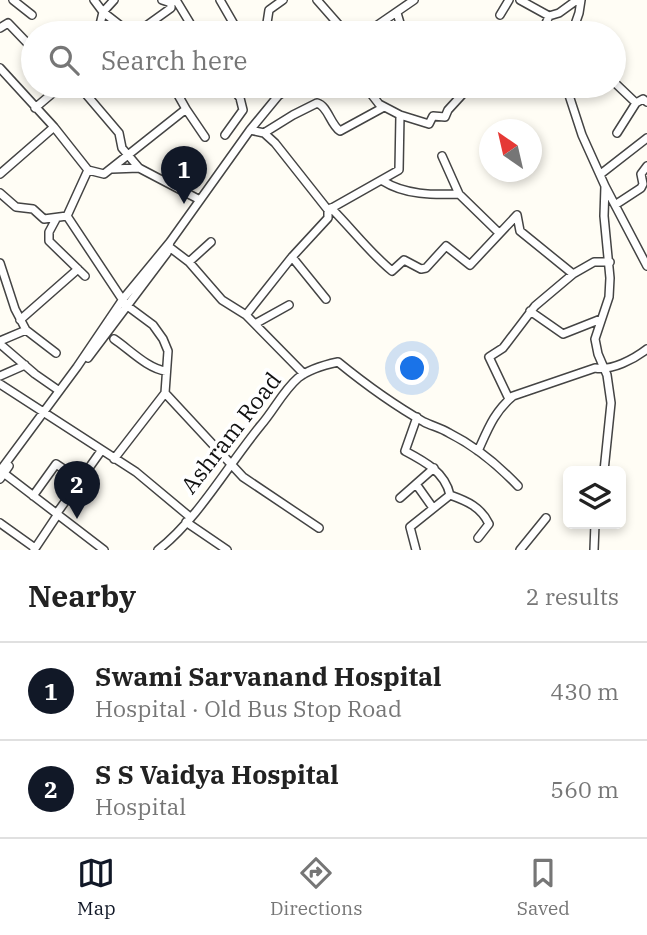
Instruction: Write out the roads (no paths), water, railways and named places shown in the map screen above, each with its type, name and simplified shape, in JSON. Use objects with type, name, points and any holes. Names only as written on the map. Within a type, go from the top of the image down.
[{"type":"street","points":[[13,0],[32,15]]},
{"type":"street","points":[[94,0],[115,21]]},
{"type":"street","points":[[101,21],[103,12],[114,0]]},
{"type":"street","points":[[162,0],[174,1]]},
{"type":"street","points":[[220,0],[232,21]]},
{"type":"street","points":[[267,21],[269,10],[283,0]]},
{"type":"street","points":[[317,0],[335,21]]},
{"type":"street","points":[[382,21],[405,0]]},
{"type":"street","points":[[383,21],[414,0]]},
{"type":"street","points":[[500,15],[509,0]]},
{"type":"street","points":[[520,0],[549,16],[579,1]]},
{"type":"street","points":[[153,21],[171,8],[174,1]]},
{"type":"street","points":[[174,1],[188,21]]},
{"type":"street","points":[[576,21],[579,1]]},
{"type":"street","points":[[397,13],[399,21]]},
{"type":"street","points":[[547,21],[549,16]]},
{"type":"street","points":[[0,28],[8,23],[21,37]]},
{"type":"street","points":[[0,68],[21,91]]},
{"type":"street","points":[[626,93],[636,103]]},
{"type":"street","points":[[27,98],[88,170],[104,174],[186,109]]},
{"type":"street","points":[[35,107],[46,98]]},
{"type":"street","points":[[89,98],[119,133],[122,148],[139,167],[200,200]]},
{"type":"street","points":[[180,98],[205,137]]},
{"type":"street","points":[[225,135],[243,110],[240,98]]},
{"type":"street","points":[[104,550],[58,513],[1,474],[58,390],[169,245],[250,130],[277,98]]},
{"type":"street","points":[[376,98],[384,107],[400,115],[429,124],[433,116],[445,117],[459,98]]},
{"type":"street","points":[[570,98],[582,135],[647,266]]},
{"type":"street","points":[[617,133],[636,103],[643,99],[647,102]]},
{"type":"street","points":[[264,133],[317,103],[323,106],[334,126],[340,131],[384,107]]},
{"type":"street","points":[[246,315],[292,257],[328,218],[330,209],[399,170],[400,115]]},
{"type":"street","points":[[0,174],[54,127]]},
{"type":"street","points":[[250,130],[264,133],[330,209],[392,271],[404,260],[421,269],[426,268],[446,246],[470,265],[498,232],[514,217],[519,216],[520,231],[572,274]]},
{"type":"street","points":[[601,173],[647,138]]},
{"type":"street","points":[[442,156],[459,194],[498,232]]},
{"type":"street","points":[[615,205],[641,188],[641,174],[647,166]]},
{"type":"street","points":[[109,169],[139,167]]},
{"type":"street","points":[[67,216],[88,170]]},
{"type":"street","points":[[383,181],[396,190],[435,195],[459,194]]},
{"type":"street","points":[[605,466],[610,388],[595,339],[609,297],[610,262],[604,216],[606,186]]},
{"type":"street","points":[[0,193],[16,207],[33,209],[44,219],[67,216]]},
{"type":"street","points":[[67,216],[124,302],[153,325],[168,351],[165,393],[114,459]]},
{"type":"street","points":[[56,219],[49,241],[85,276]]},
{"type":"street","points":[[189,262],[211,242]]},
{"type":"street","points":[[169,245],[189,262],[222,300],[246,315],[304,374],[322,365],[338,362],[363,383],[478,451],[518,486]]},
{"type":"street","points":[[292,257],[326,299]]},
{"type":"street","points":[[509,399],[488,359],[503,348],[530,311],[572,274],[594,262],[610,262]]},
{"type":"street","points":[[0,263],[26,330],[56,353]]},
{"type":"street","points":[[20,320],[78,269]]},
{"type":"street","points":[[43,413],[124,302]]},
{"type":"street","points":[[255,324],[289,305]]},
{"type":"street","points":[[530,311],[563,334],[601,319]]},
{"type":"street","points":[[26,330],[0,343],[58,390]]},
{"type":"street","points":[[114,339],[144,361],[166,371]]},
{"type":"street","points":[[478,451],[490,421],[509,399],[552,381],[595,368],[603,369],[631,359],[647,349]]},
{"type":"street","points":[[0,376],[25,365]]},
{"type":"street","name":"Ashram Road","points":[[158,550],[178,534],[280,399],[304,374]]},
{"type":"street","points":[[0,384],[136,472],[188,520],[227,550]]},
{"type":"street","points":[[165,393],[243,477],[319,528]]},
{"type":"street","points":[[417,417],[405,451],[434,468],[440,474],[450,495],[472,502],[487,519],[489,524],[478,538]]},
{"type":"street","points":[[0,523],[34,549],[101,451]]},
{"type":"street","points":[[33,496],[57,464],[80,480]]},
{"type":"street","points":[[401,498],[434,468]]},
{"type":"street","points":[[416,484],[433,508]]},
{"type":"street","points":[[415,550],[410,527],[450,495]]},
{"type":"street","points":[[533,550],[522,547],[546,519]]},
{"type":"street","points":[[594,550],[595,529]]},
{"type":"place","name":"Swami Sarvanand Hospital","points":[[184,204]]},
{"type":"place","name":"S S Vaidya Hospital","points":[[77,519]]}]
